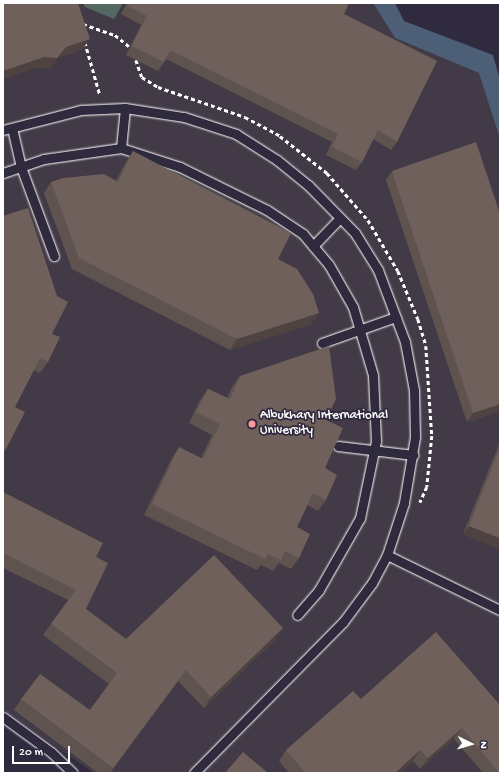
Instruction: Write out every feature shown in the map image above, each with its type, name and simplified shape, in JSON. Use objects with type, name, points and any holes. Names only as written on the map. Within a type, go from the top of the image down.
[{"type":"lane","points":[[54,256],[7,129],[81,110],[104,108],[125,108],[184,118],[236,134],[277,160],[308,185],[355,233],[378,270],[405,342],[414,390],[413,455],[404,503],[388,555],[372,583],[343,622],[194,773]]},
{"type":"lane","points":[[121,148],[125,108]]},
{"type":"lane","points":[[3,173],[44,159],[121,148],[180,167],[267,210],[303,234],[329,265],[353,307],[373,375],[376,441],[360,518],[320,590],[297,615]]},
{"type":"lane","points":[[313,246],[340,218]]},
{"type":"lane","points":[[322,343],[396,317]]},
{"type":"lane","points":[[338,446],[413,455]]},
{"type":"lane","points":[[388,555],[500,610]]},
{"type":"lane","points":[[3,717],[51,752],[73,773]]},
{"type":"path","points":[[81,29],[79,22],[115,35],[130,47]]},
{"type":"path","points":[[83,36],[104,108]]},
{"type":"shaded area","name":"Albukhary International University","points":[[3,3],[373,3],[395,38],[480,73],[500,139],[500,773],[93,773],[3,709]]},
{"type":"green space","points":[[83,3],[123,3],[114,19],[85,7]]},
{"type":"water","points":[[373,3],[395,3],[404,21],[493,55],[500,80],[500,139],[479,73],[395,38]]},
{"type":"building","points":[[3,3],[78,3],[90,39],[66,47],[57,58],[44,57],[3,71]]},
{"type":"building","points":[[128,3],[322,3],[325,5],[326,3],[349,3],[344,14],[437,61],[397,142],[378,130],[362,162],[332,147],[338,134],[170,50],[164,62],[132,46],[147,16],[127,6]]},
{"type":"building","points":[[476,142],[500,214],[500,404],[473,413],[392,171]]},
{"type":"building","points":[[133,151],[291,233],[278,259],[297,269],[313,294],[319,313],[237,339],[79,258],[51,182],[63,178],[104,174],[118,182]]},
{"type":"building","points":[[28,208],[57,296],[68,302],[52,334],[60,337],[48,362],[40,358],[15,407],[25,412],[6,449],[3,447],[3,216]]},
{"type":"building","points":[[329,346],[336,399],[326,420],[343,428],[325,468],[337,475],[326,500],[313,493],[297,527],[310,534],[299,558],[285,551],[281,560],[268,554],[265,559],[152,504],[179,447],[203,459],[220,424],[196,412],[208,389],[230,399],[240,376]]},
{"type":"building","points":[[500,448],[500,538],[469,526]]},
{"type":"building","points":[[3,492],[103,543],[96,557],[108,563],[86,609],[126,639],[214,555],[283,628],[211,697],[186,670],[113,768],[21,699],[40,674],[90,710],[117,673],[51,624],[76,590],[3,553]]},
{"type":"building","points":[[436,632],[500,705],[500,773],[462,728],[428,758],[420,750],[395,773],[306,773],[286,750],[353,691],[361,699]]},
{"type":"building","points":[[243,752],[268,773],[225,773]]},
{"type":"place","name":"Albukhary International University","points":[[252,424]]}]
